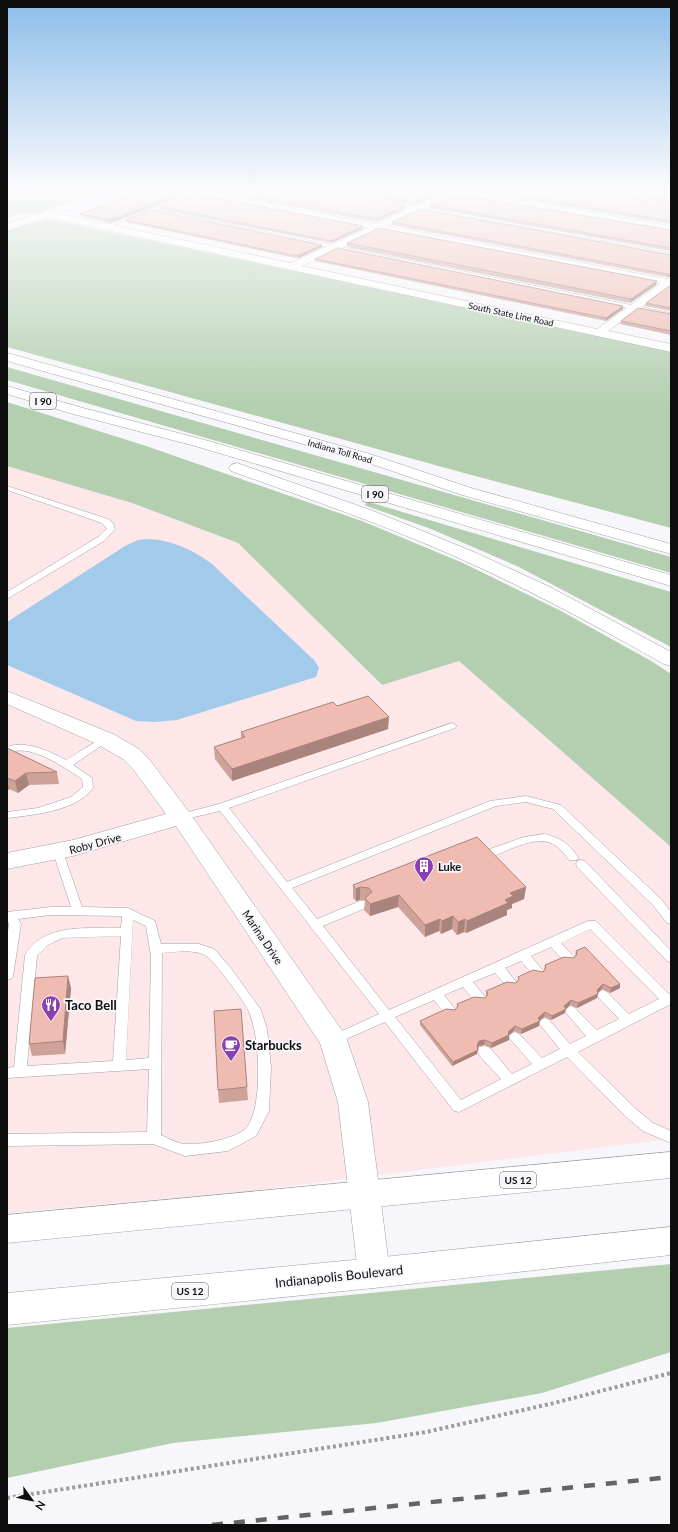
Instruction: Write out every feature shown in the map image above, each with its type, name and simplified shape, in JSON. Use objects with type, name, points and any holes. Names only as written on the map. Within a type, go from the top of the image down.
[{"type":"main road","name":"Indiana Toll Road","points":[[7,357],[364,457],[465,491],[671,549]]},
{"type":"main road","name":"I 90","points":[[7,390],[78,411],[200,443],[671,581]]},
{"type":"main road","points":[[78,411],[408,530],[499,570],[599,620],[671,660]]},
{"type":"main road","points":[[364,457],[472,483],[671,536]]},
{"type":"main road","name":"Marina Drive","points":[[7,697],[105,739],[131,754],[141,764],[181,817],[333,1040],[353,1102],[374,1273]]},
{"type":"main road","name":"Roby Drive","points":[[7,861],[58,852],[115,838],[181,817]]},
{"type":"main road","name":"US 12","points":[[7,1229],[671,1165]]},
{"type":"main road","name":"Indianapolis Boulevard","points":[[7,1309],[374,1273],[671,1241]]},
{"type":"street","name":"South State Line Road","points":[[265,261],[671,348]]},
{"type":"street","points":[[291,267],[303,261]]},
{"type":"street","points":[[561,261],[670,282]]},
{"type":"street","points":[[598,332],[670,282]]},
{"type":"lane","points":[[407,261],[671,315]]},
{"type":"lane","points":[[7,488],[105,521],[110,525],[111,529],[101,539],[7,596]]},
{"type":"lane","points":[[181,817],[222,807],[452,726]]},
{"type":"lane","points":[[67,764],[105,739]]},
{"type":"lane","points":[[7,751],[10,748],[21,746],[67,764],[87,778],[88,788],[75,799],[39,811],[7,815]]},
{"type":"lane","points":[[285,887],[494,803],[526,799],[556,807],[657,902],[671,920]]},
{"type":"lane","points":[[222,807],[315,925],[387,1016],[459,1107],[540,1064],[670,999],[592,924],[437,995],[387,1016],[333,1040]]},
{"type":"lane","points":[[488,854],[539,837],[551,839],[577,861],[671,958]]},
{"type":"lane","points":[[58,852],[78,912]]},
{"type":"lane","points":[[315,925],[364,904]]},
{"type":"lane","points":[[9,916],[51,911],[128,912],[151,924],[157,956],[154,1138]]},
{"type":"lane","points":[[119,1065],[128,912]]},
{"type":"lane","points":[[7,976],[16,924],[9,916]]},
{"type":"lane","points":[[127,932],[60,934],[44,942],[31,955],[14,1073],[155,1063]]},
{"type":"lane","points":[[553,942],[569,958]]},
{"type":"lane","points":[[7,1140],[154,1138],[185,1150],[228,1145],[251,1132],[262,1111],[265,1067],[261,1029],[255,1010],[226,970],[210,952],[199,948],[155,949]]},
{"type":"lane","points":[[523,956],[538,972]]},
{"type":"lane","points":[[497,967],[511,983]]},
{"type":"lane","points":[[465,982],[480,998]]},
{"type":"lane","points":[[437,995],[450,1010]]},
{"type":"lane","points":[[603,995],[628,1020]]},
{"type":"lane","points":[[571,1011],[594,1037]]},
{"type":"lane","points":[[545,1023],[568,1050],[630,1112],[648,1127],[671,1137]]},
{"type":"lane","points":[[515,1037],[540,1064]]},
{"type":"lane","points":[[484,1051],[509,1080]]},
{"type":"path","points":[[7,1498],[426,1432],[550,1404],[671,1373]]},
{"type":"shaded area","points":[[7,466],[132,503],[238,543],[381,685],[459,661],[671,847],[671,1139],[249,1191],[7,1213]]},
{"type":"green space","points":[[7,261],[249,261],[671,351],[671,528],[464,473],[7,347]]},
{"type":"green space","points":[[7,367],[671,557],[671,573],[7,380]]},
{"type":"green space","points":[[7,402],[146,446],[362,521],[463,563],[561,611],[653,662],[671,674],[671,847],[459,661],[382,685],[238,543],[132,503],[7,466]]},
{"type":"green space","points":[[369,502],[671,592],[671,647],[519,567],[431,529],[364,505]]},
{"type":"green space","points":[[671,1264],[671,1352],[542,1393],[377,1423],[173,1443],[7,1478],[7,1328]]},
{"type":"water","points":[[146,539],[163,541],[181,546],[212,564],[314,660],[319,668],[316,677],[177,720],[155,722],[136,721],[7,665],[7,622],[125,546],[138,540]]},
{"type":"building","points":[[327,261],[404,261],[623,306],[606,318]]},
{"type":"building","points":[[441,261],[555,261],[657,281],[631,299]]},
{"type":"building","points":[[601,261],[671,261],[671,274]]},
{"type":"building","points":[[671,285],[671,308],[646,303]]},
{"type":"building","points":[[638,308],[671,314],[671,331],[621,321]]},
{"type":"building","points":[[368,696],[389,717],[232,769],[214,747],[245,737],[241,732],[333,702],[337,706]]},
{"type":"building","points":[[7,748],[57,772],[26,773],[15,781],[7,778]]},
{"type":"building","points":[[477,837],[526,887],[510,893],[513,896],[505,900],[508,903],[467,921],[465,919],[458,922],[453,916],[442,921],[440,919],[425,925],[399,895],[370,904],[365,898],[372,892],[369,888],[360,887],[356,889],[353,885]]},
{"type":"building","points":[[585,947],[620,984],[611,988],[603,984],[597,990],[598,994],[578,1003],[571,1000],[564,1006],[566,1009],[552,1016],[545,1012],[538,1018],[540,1021],[522,1029],[515,1026],[508,1032],[509,1035],[492,1043],[485,1040],[479,1041],[477,1046],[478,1050],[453,1062],[420,1021],[446,1009],[455,1010],[458,1006],[457,1004],[474,997],[485,998],[488,994],[486,991],[507,982],[516,983],[519,979],[518,977],[533,970],[543,972],[546,968],[545,965],[564,957],[574,958],[577,954],[576,951]]},
{"type":"building","name":"Taco Bell","points":[[68,976],[63,1041],[29,1044],[35,978]]},
{"type":"building","name":"Starbucks","points":[[241,1009],[247,1087],[218,1090],[214,1011]]},
{"type":"railway","points":[[212,1525],[671,1477]]},
{"type":"place","name":"Luke","points":[[424,883]]},
{"type":"place","name":"Taco Bell","points":[[51,1022]]},
{"type":"place","name":"Starbucks","points":[[231,1062]]}]
